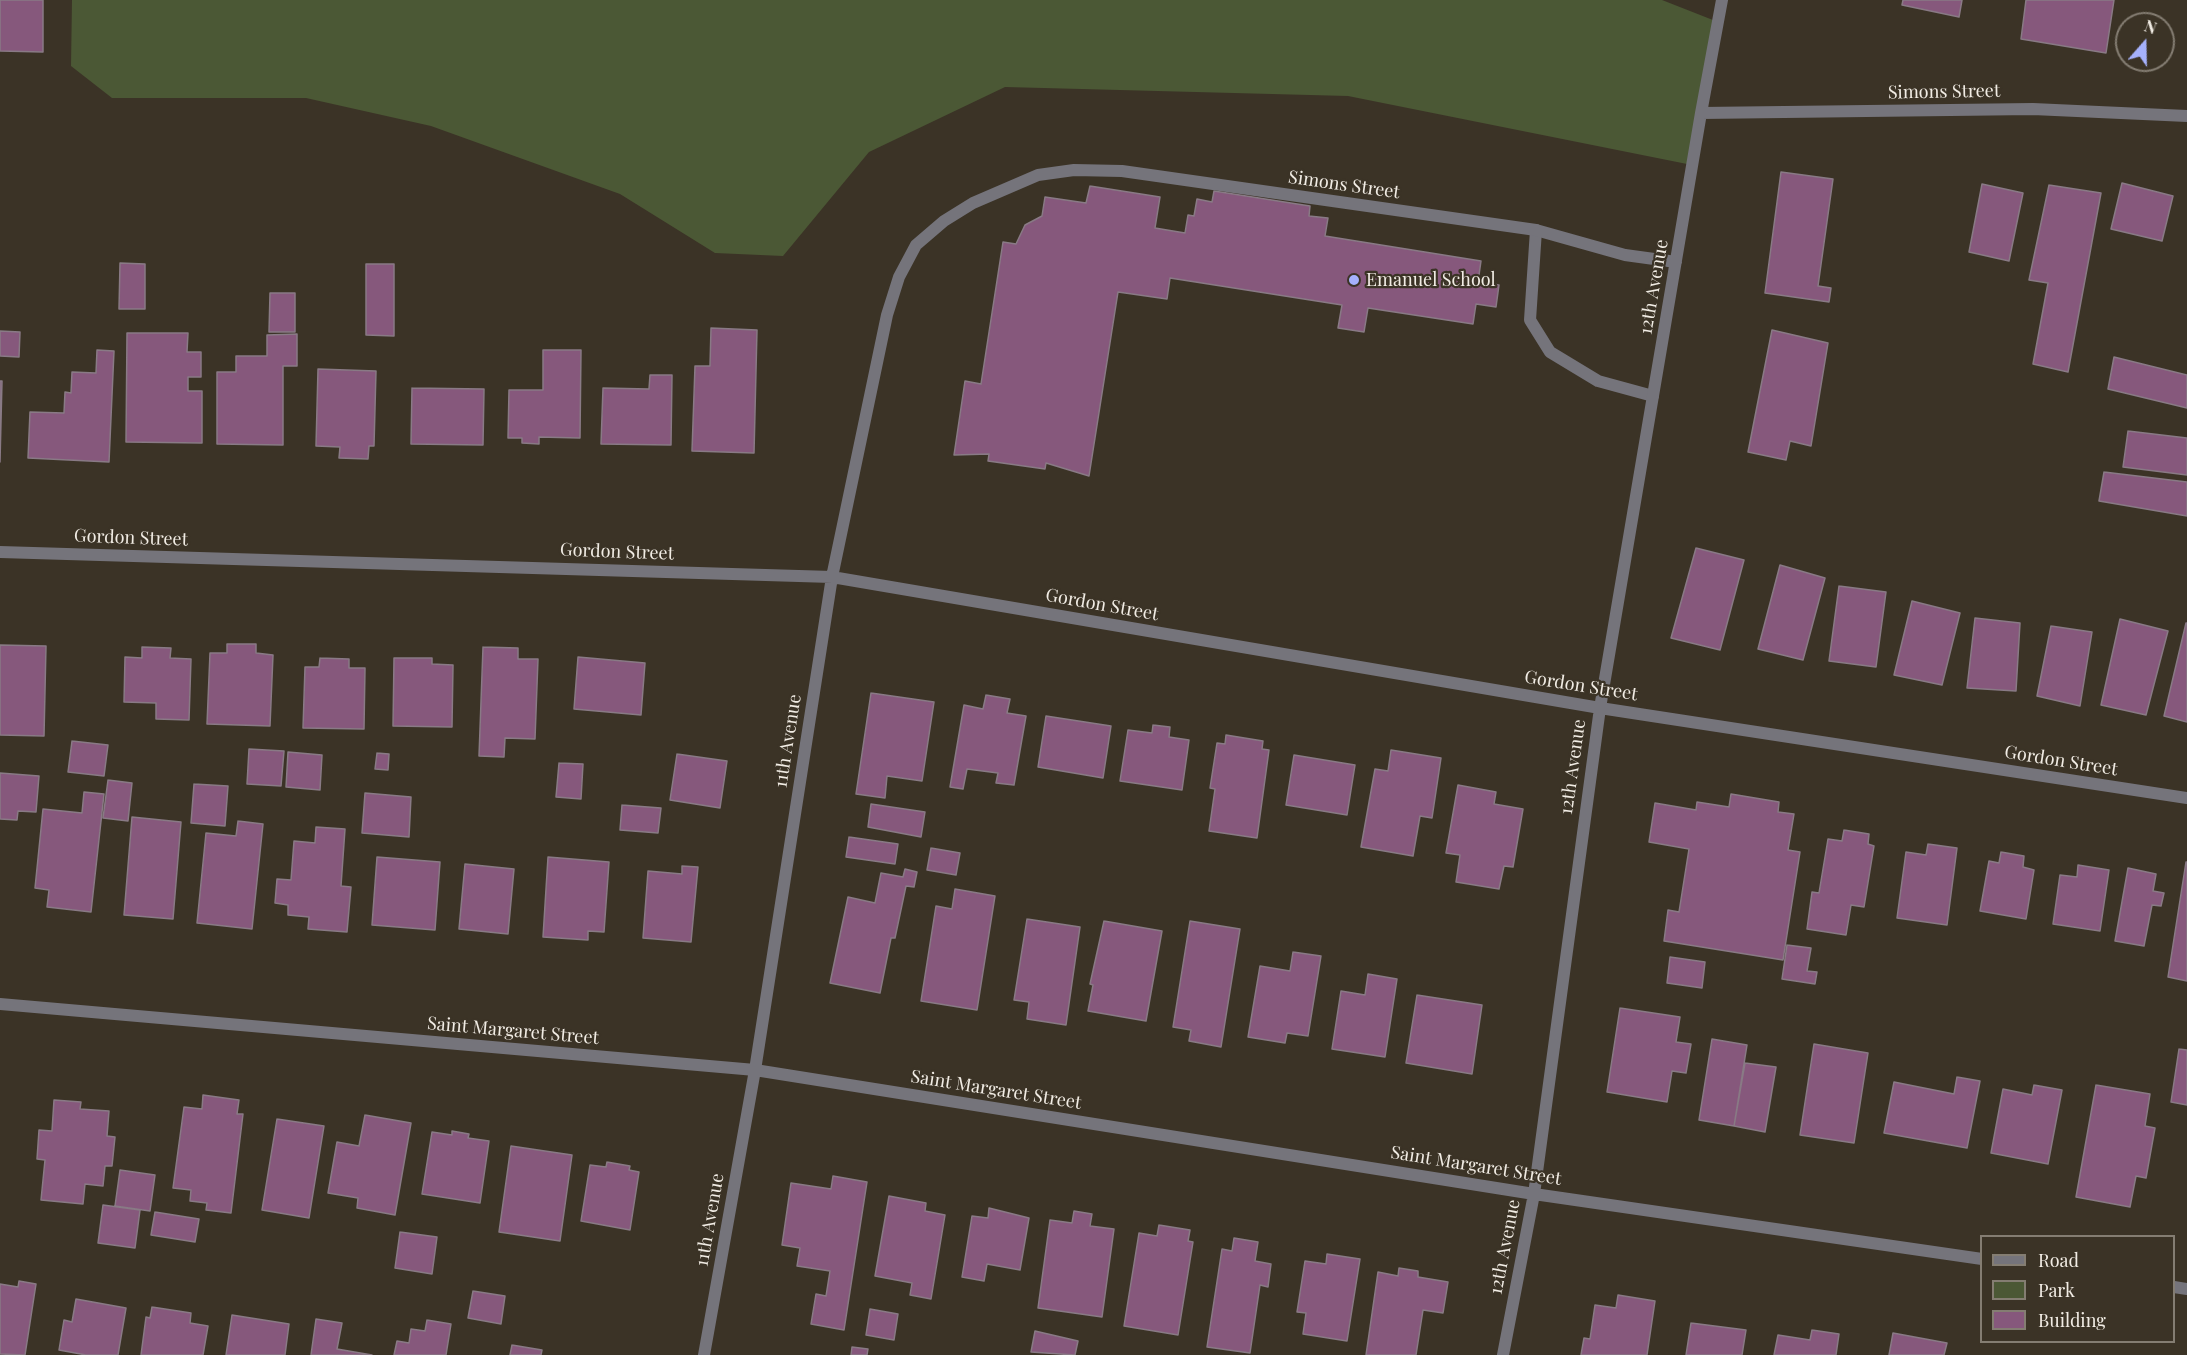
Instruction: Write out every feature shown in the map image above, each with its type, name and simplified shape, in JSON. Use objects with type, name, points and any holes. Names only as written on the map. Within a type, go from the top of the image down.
[{"type":"street","name":"12th Avenue","points":[[1503,1355],[1534,1194],[1600,708],[1722,0]]},
{"type":"street","name":"Simons Street","points":[[1701,113],[2032,109],[2187,116]]},
{"type":"street","name":"Simons Street","points":[[1007,188],[1038,175],[1074,170],[1122,171],[1536,230],[1625,255],[1676,262]]},
{"type":"street","name":"11th Avenue","points":[[704,1355],[755,1070],[832,577],[887,315],[899,278],[916,245],[944,221],[1007,188]]},
{"type":"street","points":[[1536,230],[1530,321],[1550,352],[1598,381],[1653,396]]},
{"type":"street","name":"Gordon Street","points":[[0,552],[832,577],[1600,708],[2187,798]]},
{"type":"street","name":"Saint Margaret Street","points":[[0,1004],[755,1070],[1534,1194],[1980,1259]]},
{"type":"green space","points":[[72,0],[1662,0],[1718,22],[1692,165],[1348,96],[1005,87],[869,152],[783,256],[715,253],[620,194],[431,126],[306,98],[112,98],[71,66]]},
{"type":"building","points":[[0,0],[43,0],[43,52],[0,51]]},
{"type":"building","points":[[1903,0],[1962,0],[1959,17],[1902,5]]},
{"type":"building","points":[[2026,0],[2114,0],[2106,53],[2021,39]]},
{"type":"building","points":[[1781,172],[1833,179],[1818,286],[1831,288],[1829,302],[1765,293]]},
{"type":"building","points":[[2122,183],[2173,196],[2162,241],[2111,229]]},
{"type":"building","points":[[1982,184],[2023,193],[2009,261],[1969,252]]},
{"type":"building","points":[[2049,185],[2101,193],[2068,372],[2033,364],[2048,283],[2029,280]]},
{"type":"building","points":[[1090,186],[1160,197],[1155,228],[1185,233],[1188,215],[1194,216],[1197,199],[1212,202],[1214,191],[1310,206],[1309,216],[1328,218],[1325,236],[1481,261],[1478,282],[1499,285],[1496,307],[1476,304],[1473,324],[1368,308],[1364,332],[1338,328],[1342,305],[1170,278],[1167,299],[1118,292],[1089,476],[1046,463],[1045,469],[988,461],[989,454],[954,455],[965,381],[981,384],[1003,242],[1016,244],[1025,225],[1042,216],[1045,197],[1086,203]]},
{"type":"building","points":[[120,263],[145,264],[145,309],[119,309]]},
{"type":"building","points":[[366,264],[394,264],[394,336],[366,335]]},
{"type":"building","points":[[270,293],[295,293],[295,332],[269,332]]},
{"type":"building","points":[[711,328],[757,330],[754,453],[692,451],[695,366],[710,366]]},
{"type":"building","points":[[1772,330],[1828,343],[1811,446],[1790,441],[1786,460],[1748,452]]},
{"type":"building","points":[[0,331],[20,332],[19,357],[0,356]]},
{"type":"building","points":[[127,333],[188,333],[187,352],[201,352],[201,377],[188,377],[188,391],[202,391],[202,443],[126,442]]},
{"type":"building","points":[[297,334],[297,366],[283,366],[283,445],[217,444],[217,372],[236,372],[236,356],[267,356],[267,335]]},
{"type":"building","points":[[97,350],[114,351],[109,462],[28,458],[30,412],[64,413],[65,392],[71,393],[72,372],[96,373]]},
{"type":"building","points":[[543,350],[581,350],[580,438],[539,437],[539,444],[522,443],[522,438],[508,438],[509,390],[543,390]]},
{"type":"building","points":[[2114,357],[2187,375],[2187,408],[2108,389]]},
{"type":"building","points":[[318,369],[376,371],[374,446],[369,446],[368,459],[339,458],[340,447],[316,446]]},
{"type":"building","points":[[650,375],[672,375],[671,445],[601,444],[603,388],[649,389]]},
{"type":"building","points":[[0,381],[2,381],[0,462]]},
{"type":"building","points":[[412,388],[484,389],[483,445],[411,444]]},
{"type":"building","points":[[2128,431],[2187,438],[2187,475],[2123,467]]},
{"type":"building","points":[[2104,472],[2187,482],[2187,516],[2099,501]]},
{"type":"building","points":[[1696,548],[1744,560],[1720,650],[1671,638]]},
{"type":"building","points":[[1780,565],[1825,578],[1803,660],[1758,649]]},
{"type":"building","points":[[1839,586],[1886,592],[1876,667],[1829,661]]},
{"type":"building","points":[[1912,601],[1960,613],[1942,685],[1894,675]]},
{"type":"building","points":[[1975,618],[2020,623],[2016,691],[1967,688]]},
{"type":"building","points":[[2120,619],[2168,631],[2146,715],[2101,705]]},
{"type":"building","points":[[2187,623],[2187,722],[2164,716]]},
{"type":"building","points":[[2051,626],[2092,632],[2080,706],[2037,696]]},
{"type":"building","points":[[227,644],[256,644],[256,653],[273,655],[270,726],[207,724],[210,653],[227,653]]},
{"type":"building","points":[[0,645],[46,646],[44,736],[0,735]]},
{"type":"building","points":[[142,647],[171,648],[170,658],[191,659],[189,720],[156,719],[156,703],[124,702],[125,657],[142,658]]},
{"type":"building","points":[[483,647],[518,648],[518,659],[538,659],[535,739],[505,738],[504,757],[479,756]]},
{"type":"building","points":[[578,657],[645,663],[641,715],[574,709]]},
{"type":"building","points":[[320,658],[349,659],[349,668],[365,668],[364,729],[303,728],[305,667],[319,667]]},
{"type":"building","points":[[394,658],[432,658],[432,664],[453,665],[452,727],[393,726]]},
{"type":"building","points":[[871,693],[934,702],[922,781],[887,776],[885,798],[856,794]]},
{"type":"building","points":[[986,695],[1010,699],[1007,713],[1026,716],[1014,785],[996,783],[998,773],[967,769],[963,789],[950,787],[964,705],[983,709]]},
{"type":"building","points":[[1046,716],[1111,726],[1103,778],[1038,767]]},
{"type":"building","points":[[1153,725],[1170,727],[1169,737],[1189,740],[1182,790],[1120,781],[1128,730],[1152,733]]},
{"type":"building","points":[[1226,735],[1263,741],[1262,749],[1269,750],[1257,838],[1209,831],[1215,789],[1210,788],[1217,743],[1225,744]]},
{"type":"building","points":[[72,741],[108,745],[104,776],[68,772]]},
{"type":"building","points":[[249,749],[284,751],[281,786],[247,784]]},
{"type":"building","points":[[1391,750],[1441,758],[1432,818],[1420,816],[1413,856],[1361,847],[1375,769],[1388,771]]},
{"type":"building","points":[[288,752],[322,755],[320,790],[286,787]]},
{"type":"building","points":[[377,753],[389,754],[388,770],[375,769]]},
{"type":"building","points":[[677,754],[727,761],[720,808],[670,800]]},
{"type":"building","points":[[1294,755],[1355,765],[1347,815],[1286,805]]},
{"type":"building","points":[[559,763],[583,764],[581,799],[556,797]]},
{"type":"building","points":[[0,773],[39,776],[36,812],[18,811],[17,820],[0,819]]},
{"type":"building","points":[[108,780],[132,783],[128,821],[103,818]]},
{"type":"building","points":[[194,784],[228,786],[225,826],[191,823]]},
{"type":"building","points":[[1458,785],[1496,792],[1494,804],[1523,809],[1513,867],[1504,866],[1499,889],[1456,882],[1460,855],[1446,853]]},
{"type":"building","points":[[84,792],[104,794],[91,912],[47,907],[49,890],[35,888],[43,809],[82,813]]},
{"type":"building","points":[[365,793],[411,797],[409,837],[362,833]]},
{"type":"building","points":[[1731,794],[1779,802],[1778,812],[1794,814],[1788,850],[1800,852],[1783,960],[1664,941],[1668,910],[1679,912],[1689,849],[1649,842],[1655,803],[1696,810],[1697,802],[1729,807]]},
{"type":"building","points":[[871,804],[925,812],[921,837],[868,827]]},
{"type":"building","points":[[622,805],[661,808],[658,833],[620,830]]},
{"type":"building","points":[[132,817],[181,822],[173,919],[124,915]]},
{"type":"building","points":[[238,821],[263,824],[252,929],[197,923],[206,833],[236,836]]},
{"type":"building","points":[[316,827],[345,829],[341,886],[351,887],[347,932],[308,929],[309,917],[288,915],[288,905],[275,903],[277,879],[291,880],[294,841],[315,843]]},
{"type":"building","points":[[1844,830],[1869,834],[1868,844],[1874,846],[1864,907],[1851,905],[1846,935],[1807,929],[1812,892],[1819,893],[1828,839],[1842,841]]},
{"type":"building","points":[[849,837],[898,844],[895,864],[846,857]]},
{"type":"building","points":[[1928,844],[1957,848],[1947,925],[1897,918],[1906,852],[1926,855]]},
{"type":"building","points":[[931,848],[960,853],[956,875],[927,870]]},
{"type":"building","points":[[2001,852],[2024,856],[2023,867],[2034,870],[2026,919],[1980,911],[1989,861],[1999,863]]},
{"type":"building","points":[[377,857],[440,862],[435,930],[372,925]]},
{"type":"building","points":[[548,857],[609,862],[604,932],[588,931],[588,940],[543,937]]},
{"type":"building","points":[[2187,862],[2187,981],[2168,977]]},
{"type":"building","points":[[465,864],[514,869],[508,934],[459,929]]},
{"type":"building","points":[[2078,865],[2109,870],[2100,931],[2053,924],[2060,875],[2077,877]]},
{"type":"building","points":[[682,866],[698,867],[691,942],[643,938],[648,871],[682,874]]},
{"type":"building","points":[[2128,868],[2156,874],[2153,891],[2164,893],[2161,906],[2152,905],[2144,946],[2115,941]]},
{"type":"building","points":[[905,869],[917,872],[914,887],[906,886],[895,938],[891,938],[880,993],[830,983],[848,897],[875,903],[881,873],[903,877]]},
{"type":"building","points":[[955,889],[995,896],[977,1010],[921,1001],[936,906],[952,909]]},
{"type":"building","points":[[1027,919],[1080,927],[1066,1025],[1027,1019],[1029,1002],[1014,1000]]},
{"type":"building","points":[[1104,921],[1162,931],[1146,1021],[1088,1011],[1093,985],[1090,984]]},
{"type":"building","points":[[1190,921],[1240,929],[1221,1047],[1189,1041],[1191,1030],[1173,1027]]},
{"type":"building","points":[[1787,945],[1811,948],[1807,971],[1817,972],[1815,984],[1782,979]]},
{"type":"building","points":[[1293,952],[1321,956],[1308,1036],[1287,1033],[1285,1043],[1248,1037],[1260,966],[1290,971]]},
{"type":"building","points":[[1670,957],[1705,962],[1702,988],[1667,983]]},
{"type":"building","points":[[1368,974],[1397,979],[1385,1057],[1332,1049],[1341,991],[1365,995]]},
{"type":"building","points":[[1417,995],[1482,1005],[1472,1074],[1406,1063]]},
{"type":"building","points":[[1620,1008],[1680,1017],[1676,1042],[1691,1044],[1686,1073],[1672,1071],[1667,1102],[1607,1092]]},
{"type":"building","points":[[1712,1039],[1747,1045],[1734,1126],[1699,1120]]},
{"type":"building","points":[[1814,1044],[1868,1053],[1854,1143],[1800,1135]]},
{"type":"building","points":[[2179,1049],[2187,1050],[2187,1105],[2171,1102]]},
{"type":"building","points":[[1745,1063],[1776,1067],[1765,1132],[1734,1126]]},
{"type":"building","points":[[1957,1077],[1980,1081],[1967,1148],[1884,1133],[1894,1082],[1954,1094]]},
{"type":"building","points":[[2034,1085],[2062,1090],[2048,1164],[1991,1153],[2003,1089],[2032,1095]]},
{"type":"building","points":[[2096,1085],[2150,1094],[2145,1126],[2155,1128],[2146,1178],[2136,1176],[2130,1207],[2076,1197]]},
{"type":"building","points":[[203,1095],[239,1100],[237,1114],[243,1114],[231,1213],[206,1210],[207,1203],[190,1201],[191,1190],[173,1188],[184,1107],[202,1109]]},
{"type":"building","points":[[54,1100],[81,1102],[80,1109],[109,1111],[107,1136],[115,1137],[112,1166],[105,1166],[103,1186],[85,1184],[83,1204],[41,1200],[45,1160],[37,1159],[39,1130],[52,1131]]},
{"type":"building","points":[[365,1115],[411,1123],[395,1215],[357,1208],[358,1198],[328,1193],[337,1142],[359,1146]]},
{"type":"building","points":[[277,1119],[324,1126],[309,1218],[262,1210]]},
{"type":"building","points":[[452,1131],[469,1134],[468,1138],[489,1141],[480,1203],[422,1194],[432,1132],[452,1135]]},
{"type":"building","points":[[511,1146],[572,1155],[560,1241],[499,1232]]},
{"type":"building","points":[[607,1162],[630,1166],[629,1170],[639,1172],[630,1230],[581,1221],[590,1165],[606,1167]]},
{"type":"building","points":[[120,1170],[155,1175],[150,1211],[115,1206]]},
{"type":"building","points":[[833,1176],[867,1182],[844,1330],[811,1324],[816,1294],[826,1296],[830,1271],[797,1266],[800,1248],[782,1245],[791,1183],[831,1189]]},
{"type":"building","points":[[889,1196],[926,1203],[925,1211],[945,1215],[931,1299],[910,1295],[912,1283],[875,1276]]},
{"type":"building","points":[[103,1205],[140,1210],[135,1248],[98,1243]]},
{"type":"building","points":[[989,1208],[1029,1218],[1020,1270],[987,1264],[984,1281],[962,1277],[972,1216],[988,1218]]},
{"type":"building","points":[[1074,1211],[1092,1214],[1090,1226],[1114,1229],[1102,1317],[1038,1308],[1050,1220],[1072,1223]]},
{"type":"building","points":[[155,1212],[199,1219],[195,1242],[151,1235]]},
{"type":"building","points":[[1159,1225],[1190,1230],[1188,1241],[1193,1242],[1178,1335],[1124,1326],[1139,1233],[1157,1236]]},
{"type":"building","points":[[400,1232],[437,1237],[432,1274],[395,1268]]},
{"type":"building","points":[[1234,1238],[1258,1242],[1255,1261],[1271,1264],[1268,1287],[1260,1285],[1250,1353],[1207,1347],[1222,1249],[1232,1251]]},
{"type":"building","points":[[1327,1254],[1360,1259],[1347,1341],[1303,1334],[1306,1313],[1297,1312],[1305,1261],[1326,1264]]},
{"type":"building","points":[[1399,1268],[1418,1271],[1418,1277],[1448,1282],[1443,1313],[1423,1310],[1416,1355],[1366,1355],[1378,1272],[1398,1276]]},
{"type":"building","points":[[19,1281],[36,1284],[25,1355],[0,1354],[0,1284],[18,1287]]},
{"type":"building","points":[[473,1291],[505,1296],[501,1324],[468,1318]]},
{"type":"building","points":[[1618,1295],[1655,1301],[1647,1355],[1581,1355],[1584,1338],[1590,1339],[1595,1305],[1616,1308]]},
{"type":"building","points":[[76,1299],[126,1308],[118,1355],[86,1355],[59,1350],[64,1320],[72,1322]]},
{"type":"building","points":[[152,1307],[191,1313],[190,1323],[208,1326],[203,1355],[141,1355],[146,1317],[150,1318]]},
{"type":"building","points":[[870,1309],[898,1314],[894,1340],[866,1335]]},
{"type":"building","points":[[232,1315],[289,1324],[285,1355],[226,1355]]},
{"type":"building","points":[[316,1319],[342,1323],[337,1349],[372,1355],[311,1355]]},
{"type":"building","points":[[427,1320],[451,1324],[446,1355],[394,1355],[397,1341],[409,1343],[411,1329],[425,1331]]},
{"type":"building","points":[[1691,1323],[1746,1330],[1742,1355],[1686,1355]]},
{"type":"building","points":[[1812,1330],[1839,1334],[1836,1355],[1774,1355],[1778,1335],[1810,1340]]},
{"type":"building","points":[[1035,1331],[1078,1341],[1075,1355],[1031,1352]]},
{"type":"building","points":[[1893,1333],[1947,1343],[1944,1355],[1889,1355]]},
{"type":"building","points":[[512,1345],[542,1350],[541,1355],[510,1355]]},
{"type":"building","points":[[852,1347],[868,1349],[867,1355],[851,1355]]},
{"type":"place","name":"Emanuel School","points":[[1354,280]]}]
